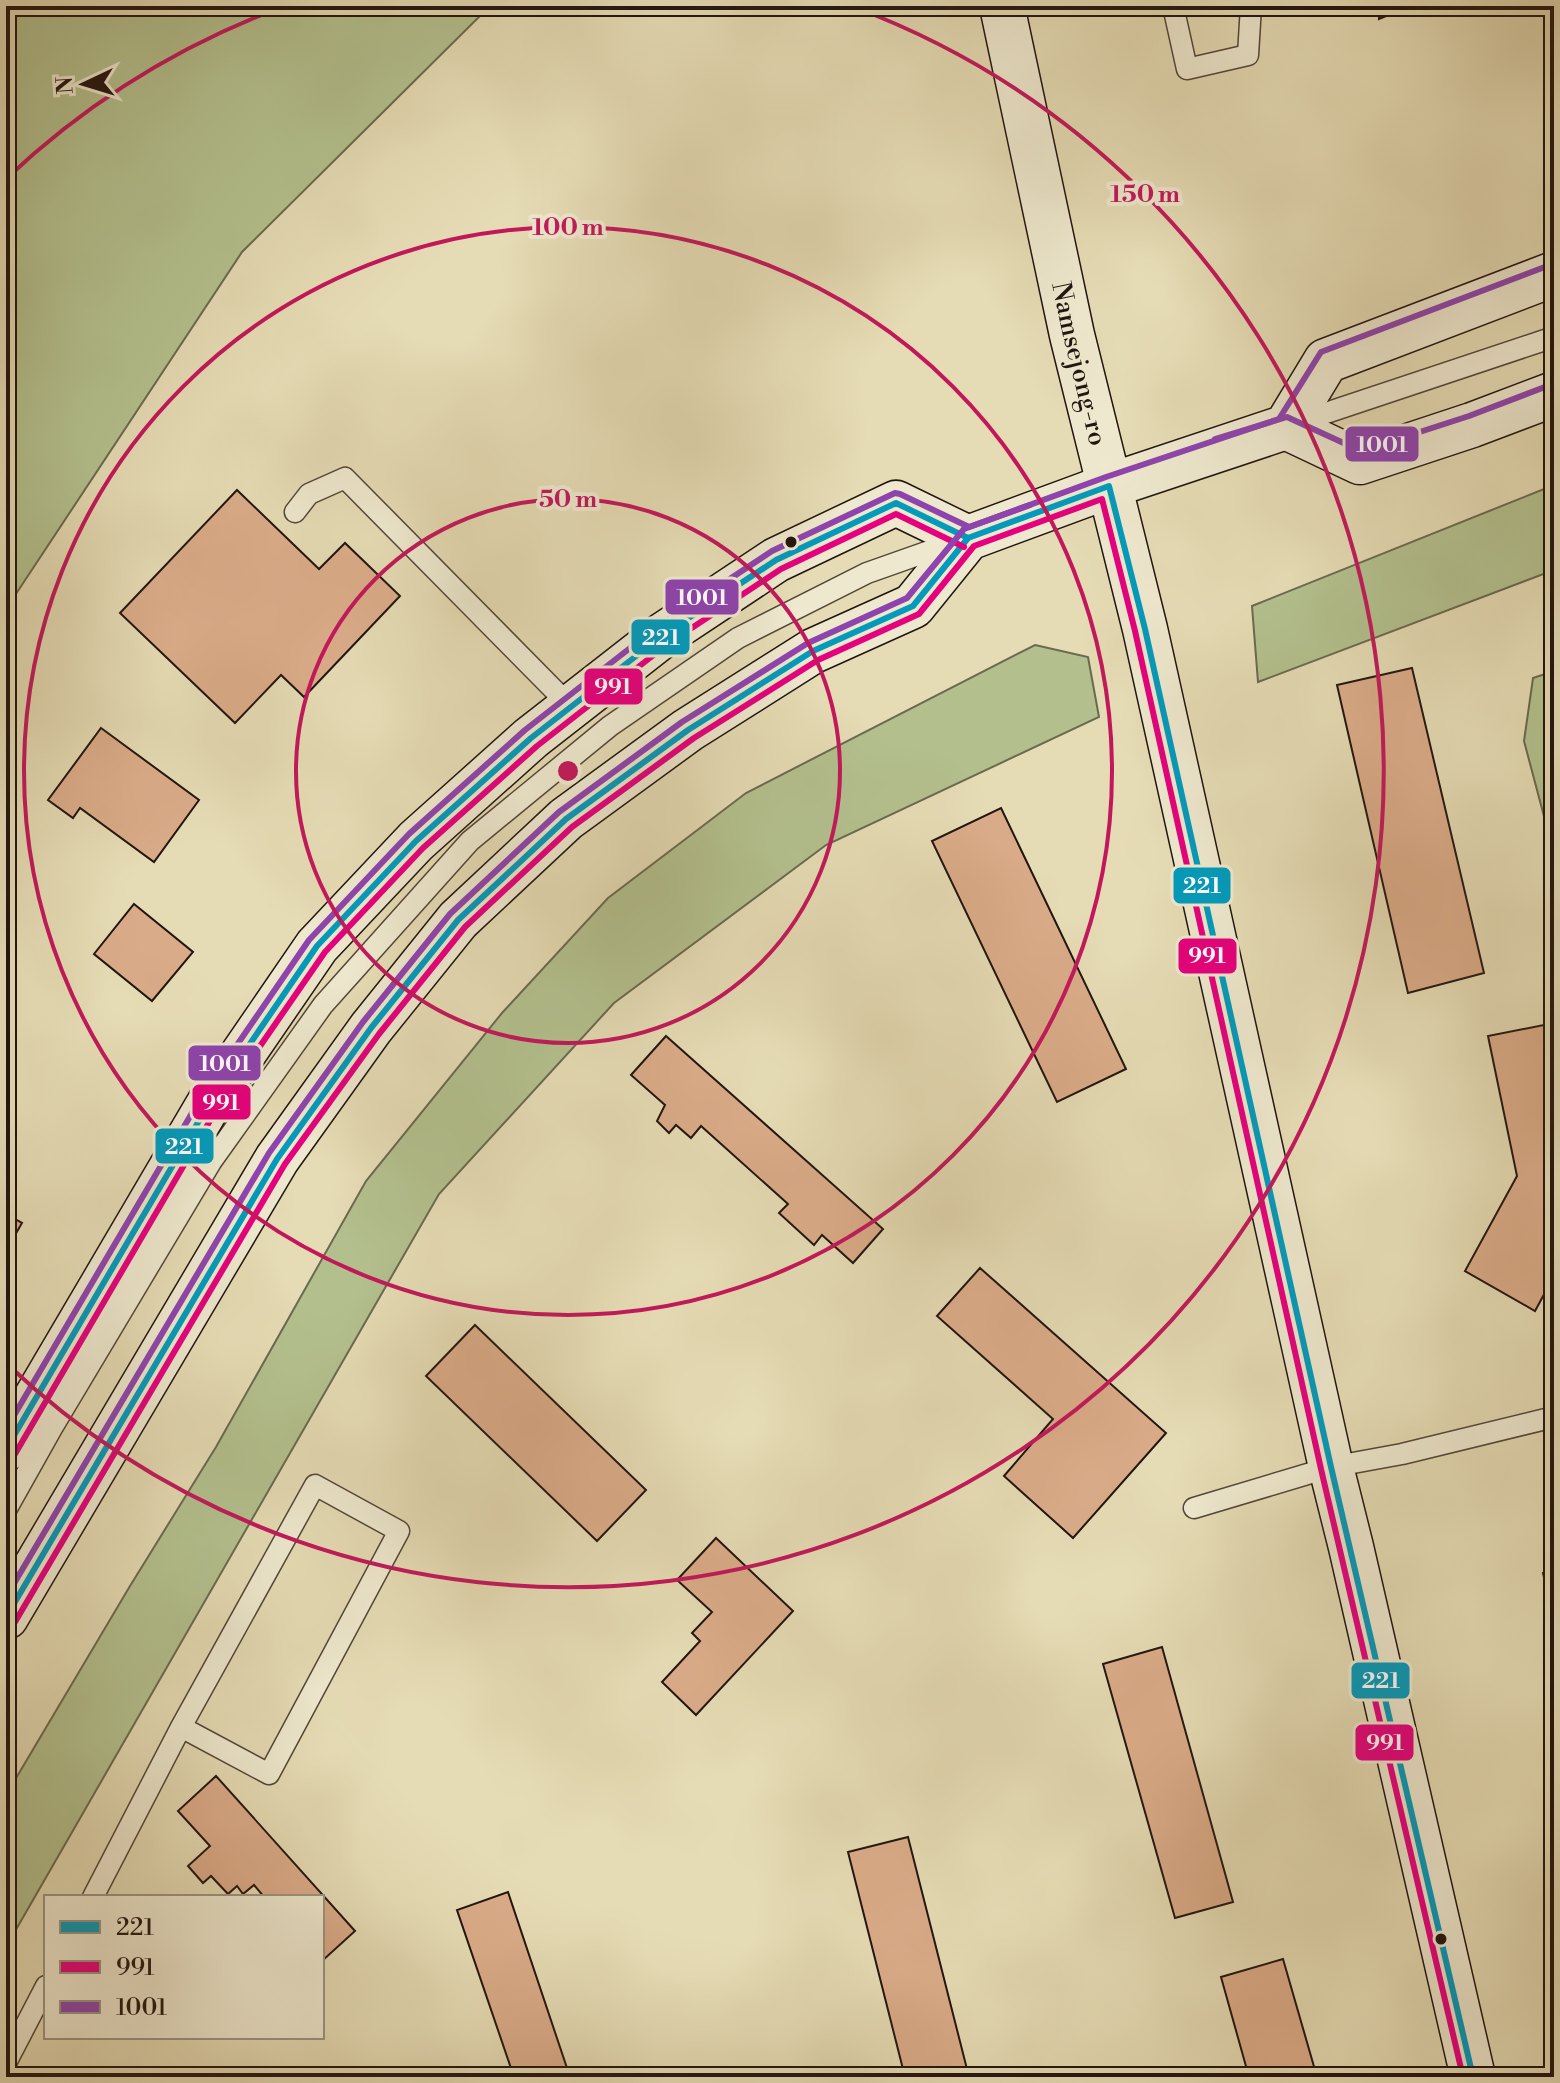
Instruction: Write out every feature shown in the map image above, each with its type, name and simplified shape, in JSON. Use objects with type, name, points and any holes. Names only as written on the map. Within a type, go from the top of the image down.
[{"type":"street","name":"Namsejong-ro","points":[[1002,6],[1072,335],[1149,645],[1331,1467],[1473,2077]]},
{"type":"street","points":[[6,1617],[277,1159],[371,1028],[458,920],[566,819],[688,730],[813,651],[913,606],[968,538],[1109,486],[1286,427],[1326,361],[1554,274]]},
{"type":"street","points":[[1286,427],[1360,462],[1554,394]]},
{"type":"street","points":[[6,1449],[210,1102],[317,946],[416,841],[570,706],[663,635],[776,560],[896,503],[968,538]]},
{"type":"lane","points":[[1173,6],[1187,69],[1248,55],[1251,6]]},
{"type":"lane","points":[[1286,427],[1554,337]]},
{"type":"lane","points":[[295,512],[309,494],[345,478],[570,706]]},
{"type":"lane","points":[[6,1510],[211,1162],[323,1005],[470,841],[610,726],[738,638],[867,573],[968,538]]},
{"type":"lane","points":[[1194,1508],[1331,1467],[1402,1454],[1554,1417]]},
{"type":"lane","points":[[94,1895],[181,1727],[315,1485],[399,1531],[269,1774],[181,1727]]},
{"type":"lane","points":[[6,2063],[44,1990]]},
{"type":"green space","points":[[6,6],[490,6],[242,252],[6,609]]},
{"type":"green space","points":[[1554,485],[1554,570],[1258,682],[1252,606]]},
{"type":"green space","points":[[1035,645],[1088,657],[1099,717],[826,845],[614,1003],[439,1194],[6,1947],[6,1795],[216,1447],[366,1181],[502,1013],[608,898],[746,793]]},
{"type":"green space","points":[[1554,671],[1554,854],[1524,741],[1533,678]]},
{"type":"building","points":[[1380,6],[1411,6],[1379,19]]},
{"type":"building","points":[[237,490],[319,569],[345,543],[400,596],[304,697],[281,675],[235,723],[120,613]]},
{"type":"building","points":[[1412,668],[1484,973],[1408,993],[1337,685]]},
{"type":"building","points":[[101,728],[199,800],[154,862],[80,808],[73,818],[48,800]]},
{"type":"building","points":[[1001,808],[1126,1069],[1057,1102],[932,841]]},
{"type":"building","points":[[134,904],[193,952],[152,1001],[94,954]]},
{"type":"building","points":[[1554,1023],[1554,1276],[1535,1311],[1465,1271],[1517,1176],[1488,1036]]},
{"type":"building","points":[[666,1036],[883,1229],[853,1263],[822,1235],[814,1245],[779,1213],[788,1204],[701,1126],[691,1138],[676,1125],[669,1133],[657,1121],[665,1105],[631,1075]]},
{"type":"building","points":[[6,1214],[22,1223],[6,1251]]},
{"type":"building","points":[[980,1268],[1166,1433],[1073,1538],[1004,1476],[1053,1419],[937,1316]]},
{"type":"building","points":[[475,1325],[646,1490],[597,1541],[426,1376]]},
{"type":"building","points":[[716,1538],[793,1611],[696,1715],[662,1682],[700,1641],[692,1633],[712,1612],[677,1580]]},
{"type":"building","points":[[1554,1571],[1554,1620],[1543,1573]]},
{"type":"building","points":[[1162,1647],[1233,1902],[1175,1918],[1103,1664]]},
{"type":"building","points":[[216,1776],[323,1895],[262,1895],[254,1885],[243,1894],[237,1886],[228,1894],[211,1876],[203,1883],[188,1866],[210,1846],[178,1811]]},
{"type":"building","points":[[908,1837],[968,2073],[953,2077],[905,2077],[848,1852]]},
{"type":"building","points":[[508,1892],[570,2077],[514,2077],[457,1910]]},
{"type":"building","points":[[324,1896],[355,1931],[324,1959]]},
{"type":"building","points":[[1283,1959],[1317,2077],[1249,2077],[1221,1977]]},
{"type":"transit line","name":"1001","points":[[6,1597],[269,1153],[363,1022],[450,914],[559,812],[682,722],[808,643],[907,598],[964,529],[1279,419],[1321,352],[1550,265]]},
{"type":"transit line","name":"1001","points":[[1215,439],[1287,417],[1361,451],[1469,416],[1550,385]]},
{"type":"transit line","name":"221","points":[[6,1617],[277,1159],[371,1028],[458,920],[566,819],[688,730],[813,651],[913,606],[968,538],[1109,486],[1145,629],[1331,1467],[1473,2077]]},
{"type":"transit line","name":"1001","points":[[6,1429],[202,1096],[309,940],[409,834],[525,730],[657,627],[772,551],[895,493],[969,527],[1030,505]]},
{"type":"transit line","name":"991","points":[[15,1622],[285,1164],[379,1034],[465,927],[572,827],[694,738],[818,660],[919,614],[974,546],[1102,499],[1135,631],[1321,1469],[1463,2077]]},
{"type":"transit line","name":"221","points":[[6,1449],[210,1102],[317,946],[416,841],[531,738],[663,635],[776,560],[896,503],[968,538]]},
{"type":"transit line","name":"991","points":[[15,1454],[218,1107],[325,952],[423,848],[537,746],[669,643],[781,569],[896,514],[964,547]]}]
